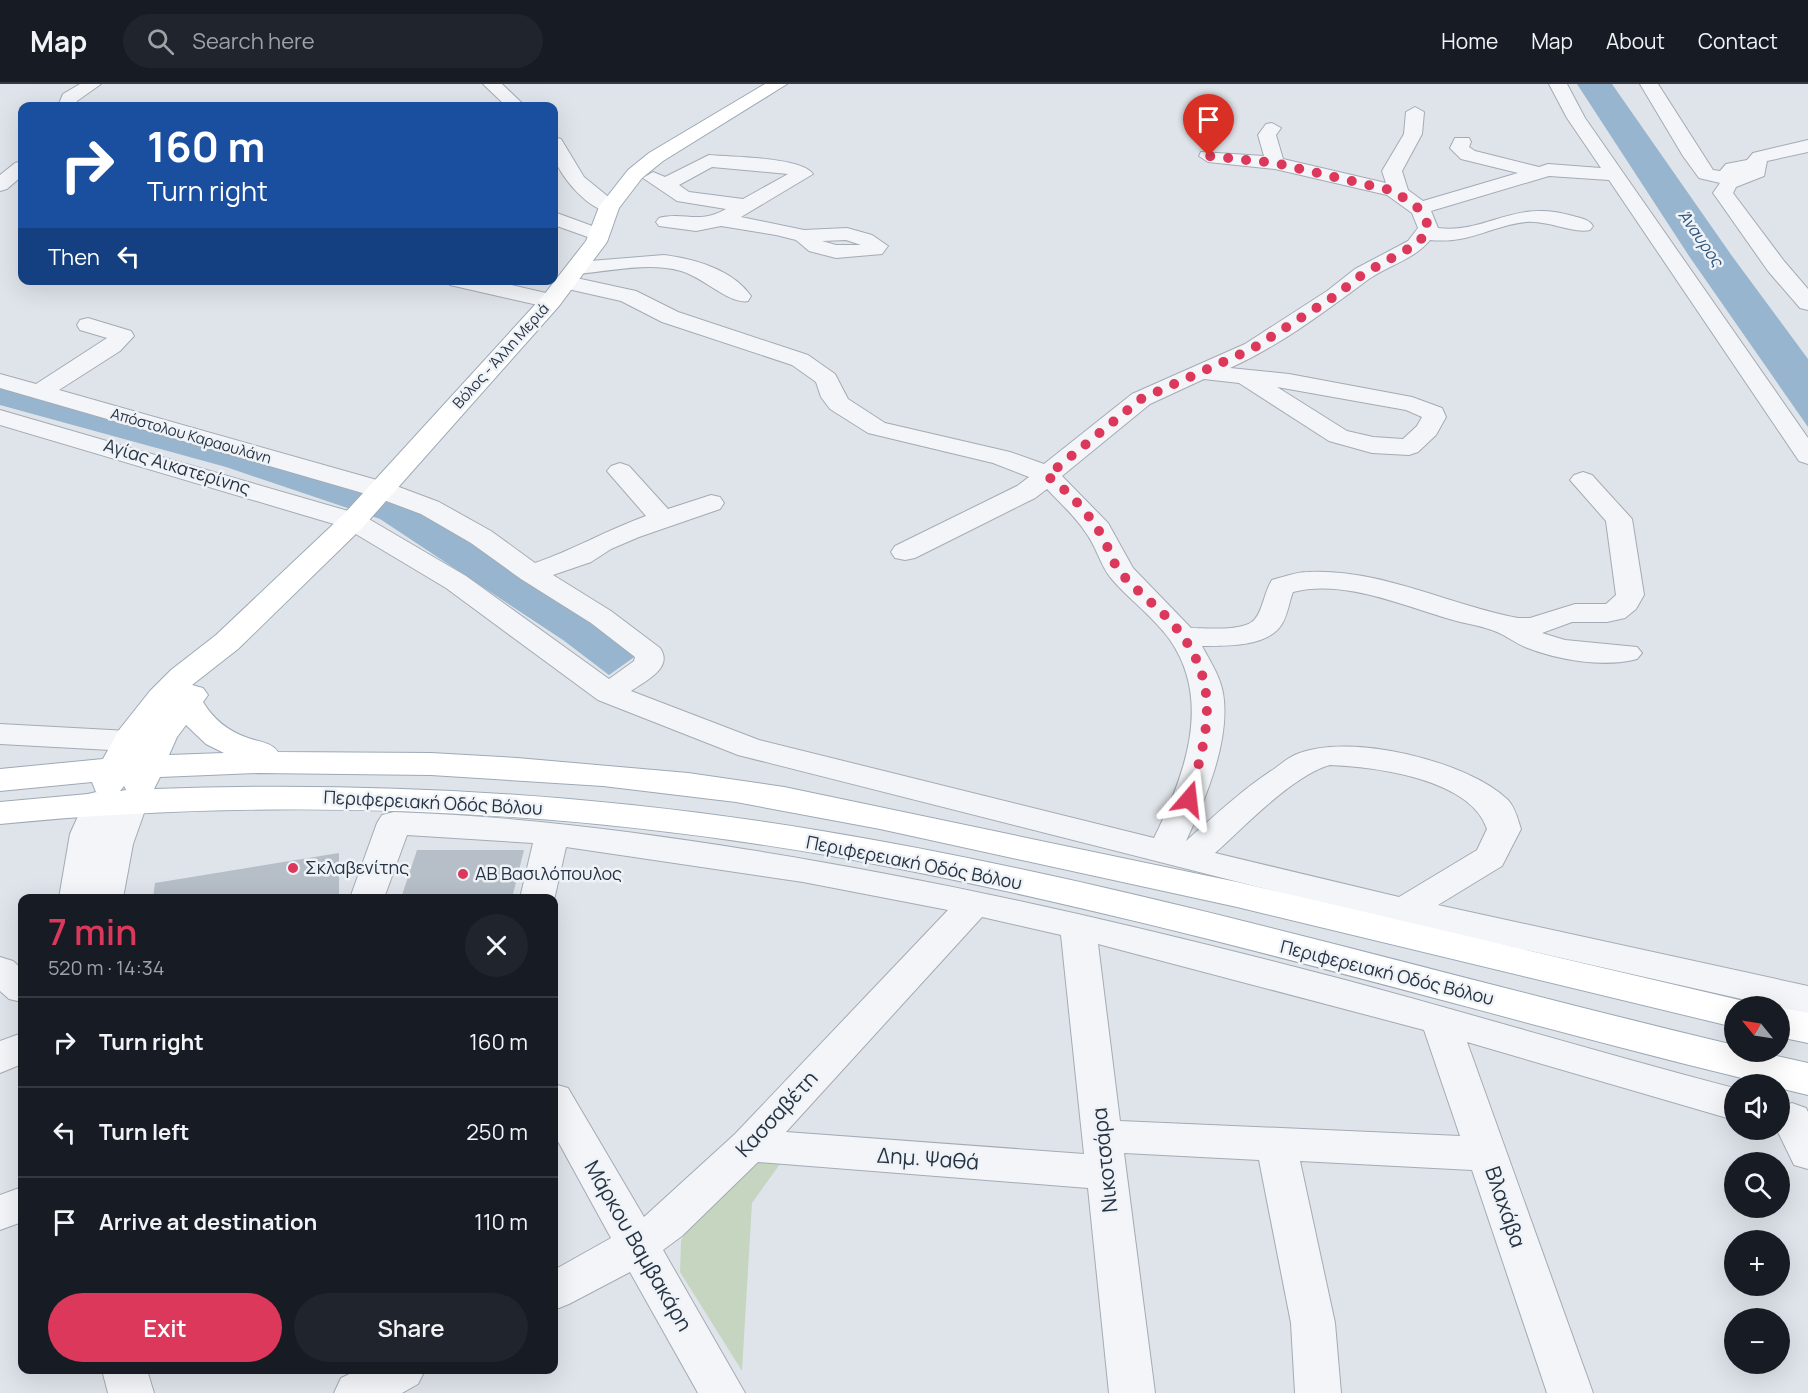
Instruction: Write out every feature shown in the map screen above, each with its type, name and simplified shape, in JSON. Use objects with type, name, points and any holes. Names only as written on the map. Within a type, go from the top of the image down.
[{"type":"main road","name":"Βόλος - Άλλη Μεριά","points":[[117,801],[130,758],[168,690],[227,642],[353,521],[382,490],[573,275],[599,235],[609,207],[635,174],[656,157],[778,84]]},
{"type":"main road","name":"Βόλος - Άλλη Μεριά","points":[[130,758],[169,724],[215,666],[227,642]]},
{"type":"main road","points":[[187,701],[202,727],[220,741],[293,762]]},
{"type":"main road","name":"Περιφερειακή Οδός Βόλου","points":[[0,780],[130,758],[502,769],[688,784],[756,794],[919,825],[1258,899],[1523,965],[1724,1010]]},
{"type":"main road","name":"Περιφερειακή Οδός Βόλου","points":[[0,813],[117,801],[354,797],[494,804],[739,830],[855,849],[1064,894],[1339,960],[1808,1079]]},
{"type":"main road","points":[[1790,1024],[1808,1028]]},
{"type":"street","points":[[68,102],[69,98],[92,84]]},
{"type":"street","points":[[492,84],[512,102]]},
{"type":"street","points":[[1558,84],[1576,118],[1808,456]]},
{"type":"street","points":[[1649,84],[1692,156],[1706,174],[1725,177],[1733,168],[1755,163],[1764,155],[1808,146]]},
{"type":"street","points":[[1399,193],[1392,171],[1413,134],[1415,112]]},
{"type":"street","points":[[1272,128],[1268,138],[1275,163]]},
{"type":"street","points":[[1462,142],[1459,148],[1468,155],[1537,172]]},
{"type":"street","points":[[558,150],[576,181],[609,207]]},
{"type":"street","points":[[905,552],[1020,495],[1047,476],[1141,399],[1252,349],[1335,296],[1363,274],[1408,250],[1427,233],[1428,220],[1418,208],[1399,193],[1275,163],[1209,156]]},
{"type":"street","points":[[1755,163],[1757,172],[1730,183],[1725,188],[1724,196],[1776,266],[1808,302]]},
{"type":"street","points":[[1418,208],[1455,199],[1537,172],[1561,169],[1615,175]]},
{"type":"street","points":[[0,185],[18,170]]},
{"type":"street","points":[[665,185],[691,172],[785,183],[721,220],[696,225],[666,222]]},
{"type":"street","points":[[635,174],[650,177],[692,199],[747,206]]},
{"type":"street","points":[[1427,233],[1452,236],[1526,216],[1556,217],[1583,225]]},
{"type":"street","points":[[558,220],[599,235]]},
{"type":"street","points":[[721,220],[778,229],[803,236]]},
{"type":"street","points":[[573,275],[647,262],[692,265],[712,273],[740,296]]},
{"type":"street","points":[[573,275],[628,296],[670,317],[800,360],[827,379],[833,397],[839,404],[877,428],[1001,458],[1047,476],[1060,487],[1098,529],[1121,573],[1150,600],[1183,637],[1202,673],[1208,694],[1209,711],[1204,746],[1177,854]]},
{"type":"street","points":[[480,285],[551,301]]},
{"type":"street","points":[[40,392],[112,346],[123,336],[88,326]]},
{"type":"street","points":[[1200,372],[1289,381],[1381,398],[1424,408],[1433,413],[1434,417],[1427,430],[1409,447],[1360,443],[1335,434],[1247,378]]},
{"type":"street","name":"Απόστολου Καραουλάνη","points":[[0,381],[382,490],[430,508],[481,537],[531,573],[601,617],[650,654],[649,664],[609,693]]},
{"type":"street","name":"Αγίας Αικατερίνης","points":[[0,417],[353,521],[456,582],[609,693],[749,748],[1337,895],[1808,1000]]},
{"type":"street","points":[[620,471],[663,520]]},
{"type":"street","points":[[1507,626],[1533,627],[1562,615],[1612,613],[1626,605],[1630,595],[1622,526],[1610,508],[1583,480]]},
{"type":"street","points":[[531,573],[581,556],[606,541],[711,503]]},
{"type":"street","points":[[1183,637],[1244,634],[1260,630],[1268,623],[1282,586],[1302,580],[1348,585],[1408,597],[1507,626],[1539,644],[1560,649],[1627,653]]},
{"type":"street","points":[[0,734],[130,758]]},
{"type":"street","points":[[1177,854],[1307,761],[1349,754],[1409,765],[1461,783],[1482,796],[1497,808],[1503,829],[1490,858],[1447,882],[1406,909]]},
{"type":"street","points":[[77,894],[87,834],[117,801]]},
{"type":"street","points":[[107,894],[116,844],[117,801]]},
{"type":"street","points":[[368,894],[394,823],[469,825],[552,833],[763,863],[975,903],[1078,928],[1440,1021],[1724,1101]]},
{"type":"street","points":[[538,894],[552,833]]},
{"type":"street","name":"Κασσαβέτη","points":[[558,1290],[638,1245],[668,1224],[749,1145],[975,903]]},
{"type":"street","name":"Νικοτσάρα","points":[[1078,928],[1132,1393]]},
{"type":"street","points":[[0,970],[18,986]]},
{"type":"street","name":"Βλαχάβα","points":[[1440,1021],[1570,1393]]},
{"type":"street","points":[[0,1058],[18,1050]]},
{"type":"street","name":"Μάρκου Βαμβακάρη","points":[[558,1106],[722,1393]]},
{"type":"street","points":[[1276,1144],[1313,1323],[1318,1393]]},
{"type":"street","name":"Δημ. Ψαθά","points":[[749,1145],[1105,1154],[1276,1144],[1487,1154]]},
{"type":"street","points":[[0,1214],[18,1206]]},
{"type":"street","points":[[126,1374],[131,1393]]},
{"type":"street","points":[[357,1393],[394,1374]]},
{"type":"green space","points":[[754,1160],[780,1164],[752,1203],[742,1371],[680,1272],[681,1241],[690,1221]]},
{"type":"water","name":"Άναυρος","points":[[1577,84],[1612,84],[1732,256],[1808,359],[1808,427],[1689,256]]},
{"type":"water","points":[[0,388],[405,501],[640,653],[609,675],[563,640],[380,519],[226,467],[0,405]]},
{"type":"building","name":"ΑΒ Βασιλόπουλος","points":[[417,850],[524,850],[513,894],[402,894]]},
{"type":"building","name":"Σκλαβενίτης","points":[[339,853],[339,894],[154,894],[155,883]]},
{"type":"place","name":"Σκλαβενίτης","points":[[293,868]]},
{"type":"place","name":"ΑΒ Βασιλόπουλος","points":[[463,874]]},
{"type":"route","points":[[1189,799],[1204,746],[1209,711],[1208,694],[1202,673],[1183,637],[1150,600],[1121,573],[1098,529],[1047,476],[1141,399],[1252,349],[1335,296],[1363,274],[1408,250],[1424,236],[1428,229],[1428,220],[1421,211],[1403,195],[1394,191],[1275,163],[1209,156]]}]
